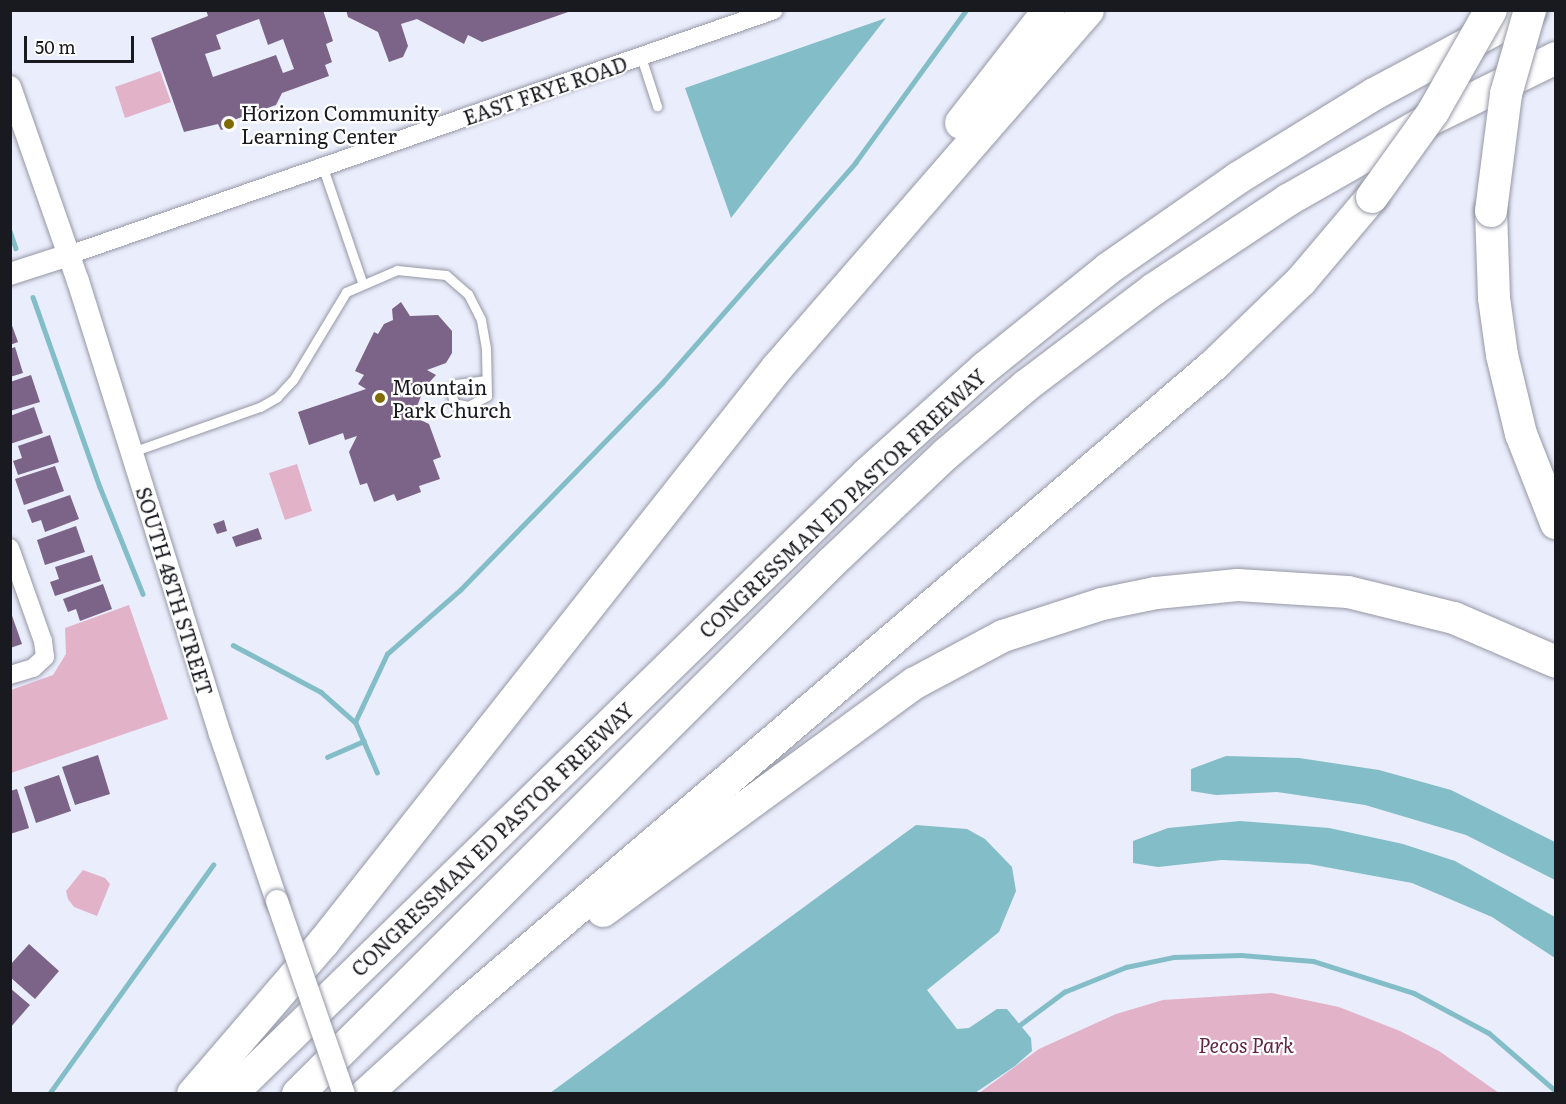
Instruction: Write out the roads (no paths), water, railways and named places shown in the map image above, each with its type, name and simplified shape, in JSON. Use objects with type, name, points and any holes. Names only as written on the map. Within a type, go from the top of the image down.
[{"type":"highway","points":[[777,368],[826,294],[1050,10]]},
{"type":"highway","points":[[193,1094],[323,943],[777,368],[1088,10]]},
{"type":"highway","points":[[366,1094],[413,1054],[463,1006],[1216,363],[1301,281],[1372,197],[1432,112],[1491,10]]},
{"type":"highway","points":[[1530,10],[1506,94],[1491,211],[1494,298],[1502,355],[1521,435],[1556,523]]},
{"type":"highway","name":"CONGRESSMAN ED PASTOR FREEWAY","points":[[231,1094],[837,503],[986,367],[1109,268],[1238,178],[1374,94],[1530,10]]},
{"type":"highway","name":"CONGRESSMAN ED PASTOR FREEWAY","points":[[298,1094],[831,563],[938,461],[1028,385],[1154,289],[1279,206],[1425,122],[1556,58]]},
{"type":"highway","points":[[413,1054],[893,697],[959,657],[1050,619],[1156,593],[1238,585],[1292,586],[1348,592],[1427,610],[1482,628],[1556,662]]},
{"type":"street","name":"EAST FRYE ROAD","points":[[10,274],[323,168],[774,10]]},
{"type":"street","name":"SOUTH 48TH STREET","points":[[10,87],[69,255],[277,901],[344,1094]]},
{"type":"street","points":[[10,548],[44,641],[45,657],[33,668],[10,675]]},
{"type":"lane","points":[[641,57],[657,106]]},
{"type":"lane","points":[[323,168],[362,282]]},
{"type":"lane","points":[[132,452],[260,407],[278,397],[293,380],[335,306],[362,282],[397,270],[447,275],[468,294],[481,320],[486,380]]},
{"type":"water","points":[[886,18],[731,218],[685,88]]},
{"type":"water","points":[[1226,756],[1299,758],[1379,770],[1451,790],[1555,842],[1555,880],[1466,835],[1365,805],[1277,792],[1216,795],[1191,791],[1191,769]]},
{"type":"water","points":[[1240,821],[1329,828],[1403,844],[1455,861],[1555,917],[1555,958],[1492,917],[1412,883],[1309,864],[1222,860],[1158,867],[1133,863],[1133,841],[1168,828]]},
{"type":"water","points":[[916,825],[967,829],[985,839],[1012,867],[1016,891],[999,932],[927,990],[957,1029],[969,1028],[997,1009],[1007,1009],[1031,1038],[1032,1051],[1015,1066],[975,1093],[550,1093]]},
{"type":"waterway","points":[[377,773],[355,722],[387,654],[460,590],[662,383],[855,163],[966,10]]},
{"type":"waterway","points":[[10,231],[16,248]]},
{"type":"waterway","points":[[33,297],[100,487],[143,594]]},
{"type":"waterway","points":[[233,645],[321,692],[355,722]]},
{"type":"waterway","points":[[327,757],[364,741]]},
{"type":"waterway","points":[[49,1094],[213,865]]},
{"type":"waterway","points":[[1017,1027],[1064,992],[1126,967],[1174,957],[1241,955],[1313,961],[1414,993],[1489,1033],[1556,1091]]},
{"type":"place","name":"Horizon Community Learning Center","points":[[229,124]]},
{"type":"place","name":"Mountain Park Church","points":[[380,398]]},
{"type":"park label","name":"Pecos Park","points":[[1246,1044]]}]
